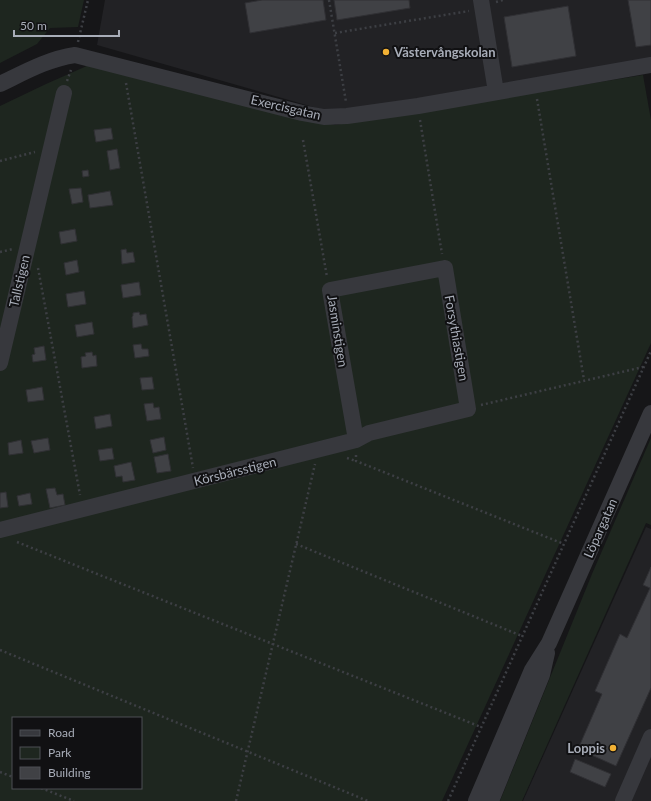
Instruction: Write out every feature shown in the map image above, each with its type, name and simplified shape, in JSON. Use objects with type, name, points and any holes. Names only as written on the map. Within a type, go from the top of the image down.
[{"type":"street","points":[[482,5],[496,92]]},
{"type":"street","name":"Exercisgatan","points":[[0,84],[42,64],[61,57],[75,55],[324,117],[348,116],[418,106],[651,65]]},
{"type":"street","name":"Tallstigen","points":[[0,363],[64,93]]},
{"type":"street","name":"Jasminstigen","points":[[356,440],[330,290],[445,268]]},
{"type":"street","name":"Forsythiastigen","points":[[445,268],[468,408]]},
{"type":"street","name":"Körsbärsstigen","points":[[0,530],[318,450],[356,440],[369,432],[468,408]]},
{"type":"street","name":"Löpargatan","points":[[476,801],[532,670],[549,643],[651,413]]},
{"type":"street","name":"Löpargatan","points":[[491,801],[542,675],[549,643]]},
{"type":"street","points":[[623,801],[651,737]]},
{"type":"path","points":[[329,0],[348,116]]},
{"type":"path","points":[[335,33],[503,0]]},
{"type":"path","points":[[123,66],[195,481]]},
{"type":"path","points":[[535,86],[584,380]]},
{"type":"path","points":[[418,106],[445,268]]},
{"type":"path","points":[[303,140],[330,290]]},
{"type":"path","points":[[0,161],[51,148]]},
{"type":"path","points":[[0,252],[28,245],[36,256],[83,509]]},
{"type":"path","points":[[448,801],[480,727],[651,351]]},
{"type":"path","points":[[468,408],[644,367]]},
{"type":"path","points":[[356,440],[356,461],[564,544]]},
{"type":"path","points":[[236,801],[318,450]]},
{"type":"path","points":[[15,541],[480,727]]},
{"type":"path","points":[[296,544],[522,636]]},
{"type":"path","points":[[0,650],[368,801]]},
{"type":"path","points":[[0,772],[12,777]]},
{"type":"path","points":[[44,789],[74,801]]},
{"type":"shaded area","name":"Västervångskolan","points":[[105,0],[651,0],[651,59],[334,113],[97,45]]},
{"type":"shaded area","points":[[646,527],[651,529],[651,801],[523,801]]},
{"type":"green space","points":[[0,0],[84,0],[78,27],[50,28],[37,44],[0,63]]},
{"type":"green space","points":[[89,65],[335,125],[643,75],[651,120],[651,343],[442,801],[0,801],[0,106]]},
{"type":"green space","points":[[651,438],[651,525],[646,523],[522,801],[500,801],[592,574]]},
{"type":"building","points":[[262,0],[323,0],[326,20],[250,33],[245,3]]},
{"type":"building","points":[[334,0],[409,0],[410,8],[337,20]]},
{"type":"building","points":[[628,0],[651,0],[651,45],[636,47]]},
{"type":"building","points":[[568,6],[576,56],[512,67],[504,17]]},
{"type":"building","points":[[111,128],[113,139],[96,142],[94,130]]},
{"type":"building","points":[[117,149],[120,168],[110,170],[107,151]]},
{"type":"building","points":[[88,170],[89,176],[83,177],[82,171]]},
{"type":"building","points":[[81,188],[83,202],[72,204],[69,189]]},
{"type":"building","points":[[110,191],[113,205],[90,208],[88,195]]},
{"type":"building","points":[[75,229],[77,241],[61,244],[59,232]]},
{"type":"building","points":[[126,249],[127,253],[133,252],[135,262],[122,264],[121,250]]},
{"type":"building","points":[[77,260],[79,272],[66,275],[64,263]]},
{"type":"building","points":[[139,282],[141,295],[123,298],[121,285]]},
{"type":"building","points":[[84,291],[86,304],[68,307],[66,294]]},
{"type":"building","points":[[139,312],[140,315],[146,314],[148,325],[133,328],[133,313]]},
{"type":"building","points":[[92,322],[94,334],[77,337],[75,325]]},
{"type":"building","points":[[141,344],[142,349],[148,349],[149,356],[135,358],[133,345]]},
{"type":"building","points":[[44,346],[46,360],[33,362],[32,355],[35,354],[34,348]]},
{"type":"building","points":[[92,352],[93,356],[96,355],[97,366],[82,368],[81,357],[86,356],[85,353]]},
{"type":"building","points":[[152,377],[154,389],[142,390],[140,378]]},
{"type":"building","points":[[42,387],[44,400],[28,402],[26,390]]},
{"type":"building","points":[[153,403],[154,408],[159,407],[161,419],[147,421],[144,404]]},
{"type":"building","points":[[110,414],[112,426],[96,429],[94,417]]},
{"type":"building","points":[[164,437],[166,450],[153,453],[150,440]]},
{"type":"building","points":[[48,438],[50,450],[34,453],[31,441]]},
{"type":"building","points":[[21,440],[23,453],[9,455],[8,443]]},
{"type":"building","points":[[112,448],[114,459],[100,461],[98,450]]},
{"type":"building","points":[[168,454],[171,471],[157,473],[154,457]]},
{"type":"building","points":[[131,462],[135,480],[123,482],[122,476],[116,477],[114,466]]},
{"type":"building","points":[[55,488],[57,495],[63,494],[65,505],[50,508],[46,489]]},
{"type":"building","points":[[6,492],[8,507],[0,508],[0,493]]},
{"type":"building","points":[[30,493],[32,504],[19,506],[17,496]]},
{"type":"building","points":[[651,567],[651,688],[616,766],[578,749],[602,694],[595,691],[620,634],[627,638],[650,588],[643,585]]},
{"type":"building","points":[[575,759],[611,774],[605,787],[570,772]]},
{"type":"place","name":"Västervångskolan","points":[[386,52]]},
{"type":"place","name":"Loppis","points":[[613,748]]}]
